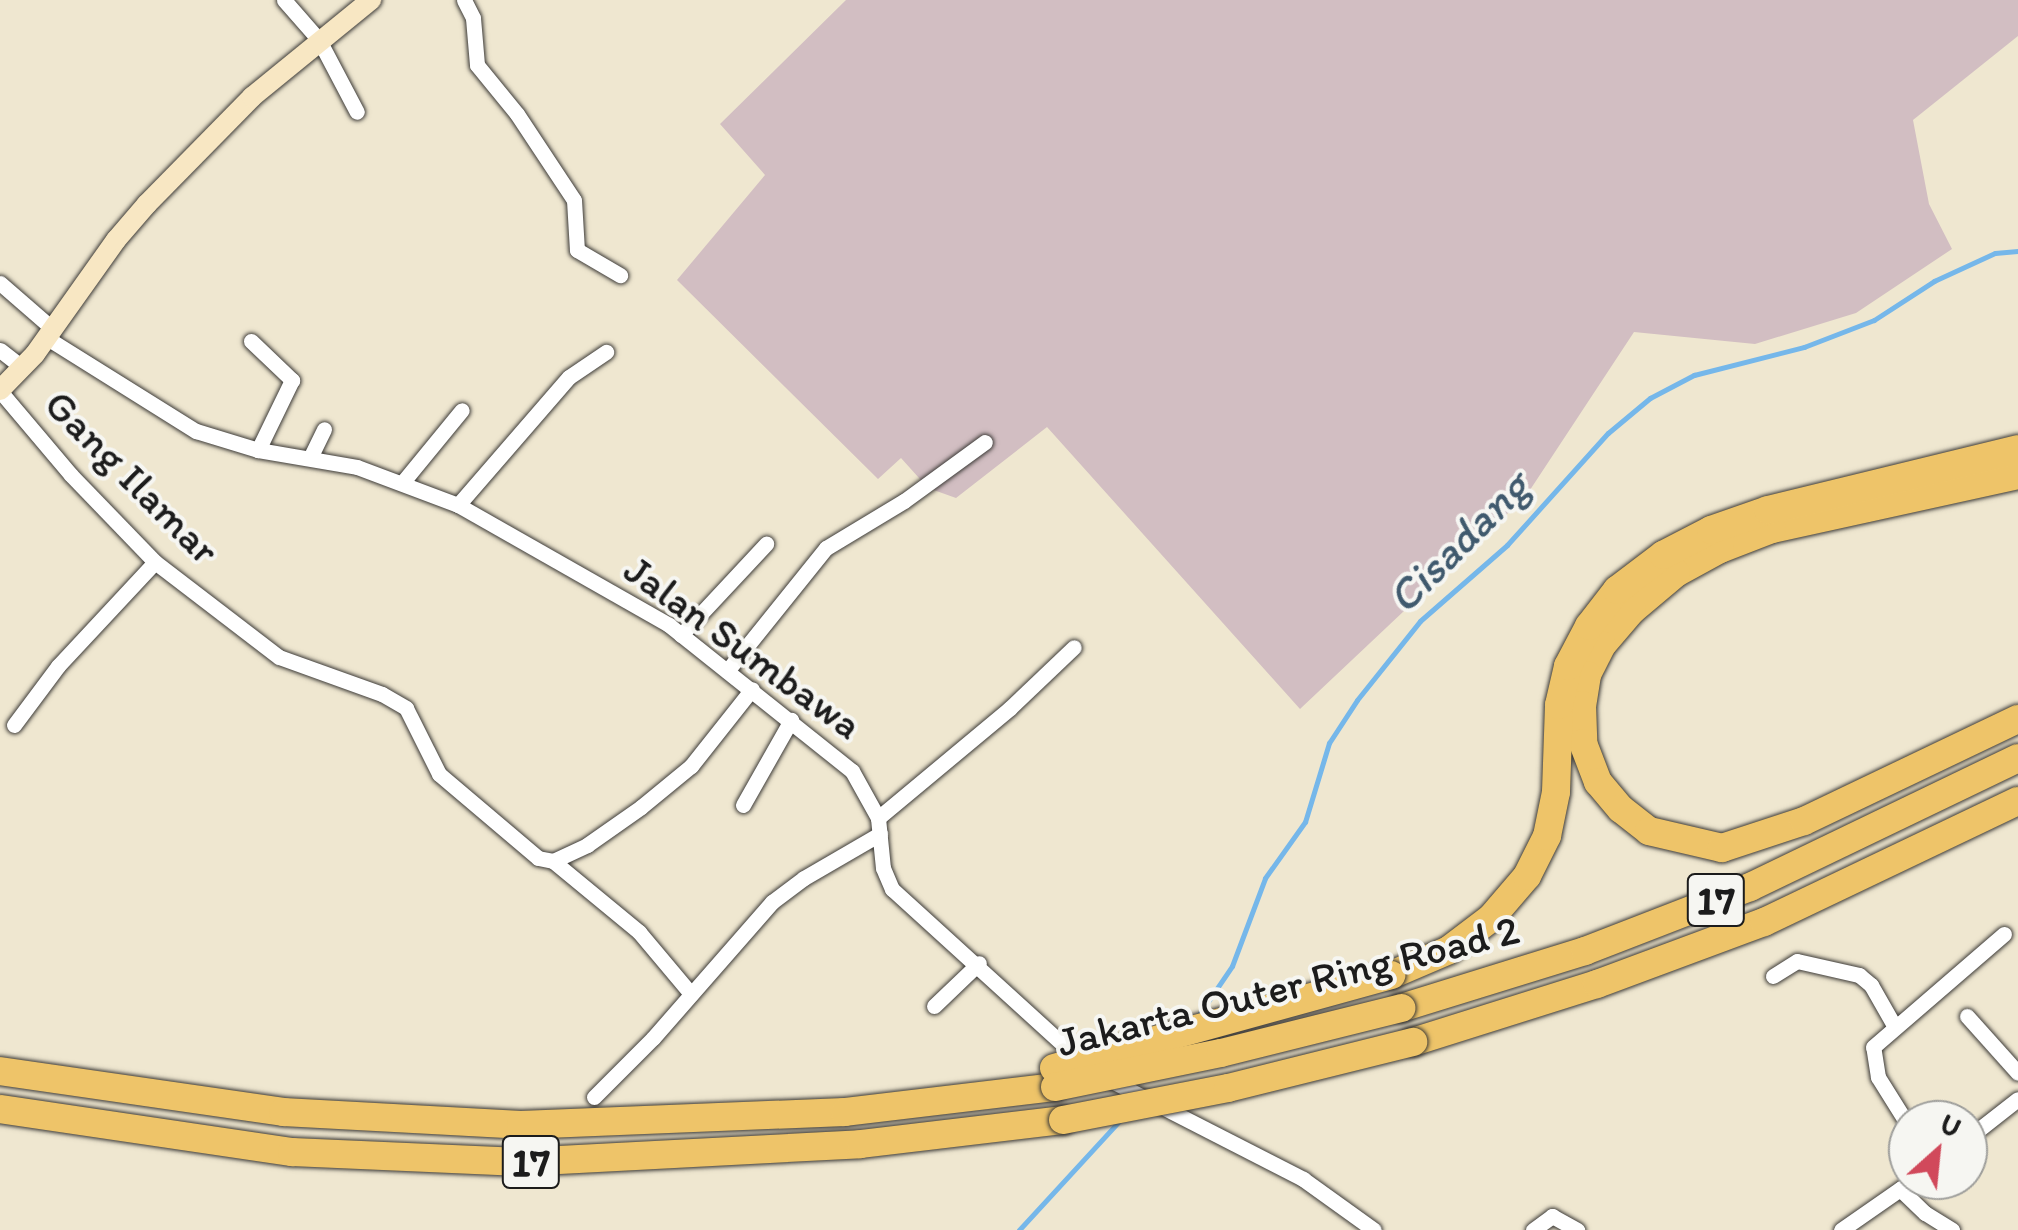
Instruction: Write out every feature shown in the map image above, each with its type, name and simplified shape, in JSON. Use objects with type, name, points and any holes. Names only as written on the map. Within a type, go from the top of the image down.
[{"type":"highway","points":[[1054,1077],[1391,974],[1449,950],[1491,918],[1527,876],[1550,822],[1560,705],[1568,666],[1588,626],[1617,590],[1663,555],[1712,530],[1768,510],[2018,449]]},
{"type":"highway","points":[[2018,475],[1772,528],[1720,548],[1676,573],[1632,610],[1602,646],[1587,674],[1582,705],[1584,743],[1598,782],[1621,809],[1649,832],[1722,848],[1804,820],[2018,718]]},
{"type":"highway","name":"Jakarta Outer Ring Road 2","points":[[0,1071],[283,1112],[522,1126],[845,1112],[1221,1054],[1401,1008],[1584,951],[1750,887],[2018,758]]},
{"type":"highway","name":"Jakarta Outer Ring Road 2","points":[[0,1109],[292,1152],[522,1162],[861,1144],[1062,1120],[1228,1088],[1414,1042],[1597,984],[1764,922],[2018,801]]},
{"type":"main road","points":[[0,390],[50,333],[116,240],[147,204],[238,110],[358,3]]},
{"type":"street","points":[[284,0],[319,40],[357,112]]},
{"type":"street","points":[[464,0],[473,18],[477,65],[517,114],[574,200],[576,250],[620,275]]},
{"type":"street","name":"Jalan Sumbawa","points":[[0,283],[50,333],[187,426],[258,450],[357,467],[458,505],[614,591],[681,635],[791,720],[858,778],[879,826],[883,868],[892,889],[979,963],[1085,1064],[1120,1087],[1303,1179],[1374,1230]]},
{"type":"street","points":[[251,341],[292,380],[258,450]]},
{"type":"street","points":[[0,350],[22,368]]},
{"type":"street","points":[[458,505],[568,378],[606,352]]},
{"type":"street","name":"Gang Ilamar","points":[[0,390],[71,475],[156,562],[276,656],[390,698],[411,713],[434,767],[446,782],[533,855],[553,861]]},
{"type":"street","points":[[402,483],[462,410]]},
{"type":"street","points":[[310,458],[324,428]]},
{"type":"street","points":[[727,671],[826,548],[904,500],[985,442]]},
{"type":"street","points":[[681,635],[766,544]]},
{"type":"street","points":[[14,726],[58,666],[156,562]]},
{"type":"street","points":[[594,1096],[772,902],[879,826],[1074,647]]},
{"type":"street","points":[[691,994],[639,932],[553,861],[617,825],[691,766],[752,690]]},
{"type":"street","points":[[743,805],[791,720]]},
{"type":"street","points":[[1892,1100],[1878,1076],[1874,1045],[2004,934]]},
{"type":"street","points":[[1772,976],[1797,962],[1858,975],[1872,984],[1895,1028]]},
{"type":"street","points":[[934,1006],[979,963]]},
{"type":"street","points":[[1967,1016],[2018,1073]]},
{"type":"street","points":[[1988,1122],[2018,1099]]},
{"type":"street","points":[[1841,1230],[1888,1197]]},
{"type":"street","points":[[1921,1200],[1952,1230]]},
{"type":"street","points":[[1534,1230],[1552,1216],[1578,1230]]},
{"type":"shaded area","points":[[846,0],[2018,0],[2018,36],[1913,120],[1929,204],[1952,249],[1856,313],[1755,344],[1634,332],[1526,496],[1300,709],[1047,427],[956,498],[928,488],[901,458],[878,479],[677,280],[765,175],[720,124]]},
{"type":"waterway","name":"Cisadang","points":[[1196,1019],[1232,966],[1265,878],[1305,822],[1329,743],[1357,700],[1420,621],[1507,545],[1608,433],[1650,398],[1694,375],[1804,347],[1874,320],[1934,281],[1995,253],[2018,251]]},
{"type":"waterway","name":"Cisadang","points":[[1019,1230],[1122,1118]]}]
